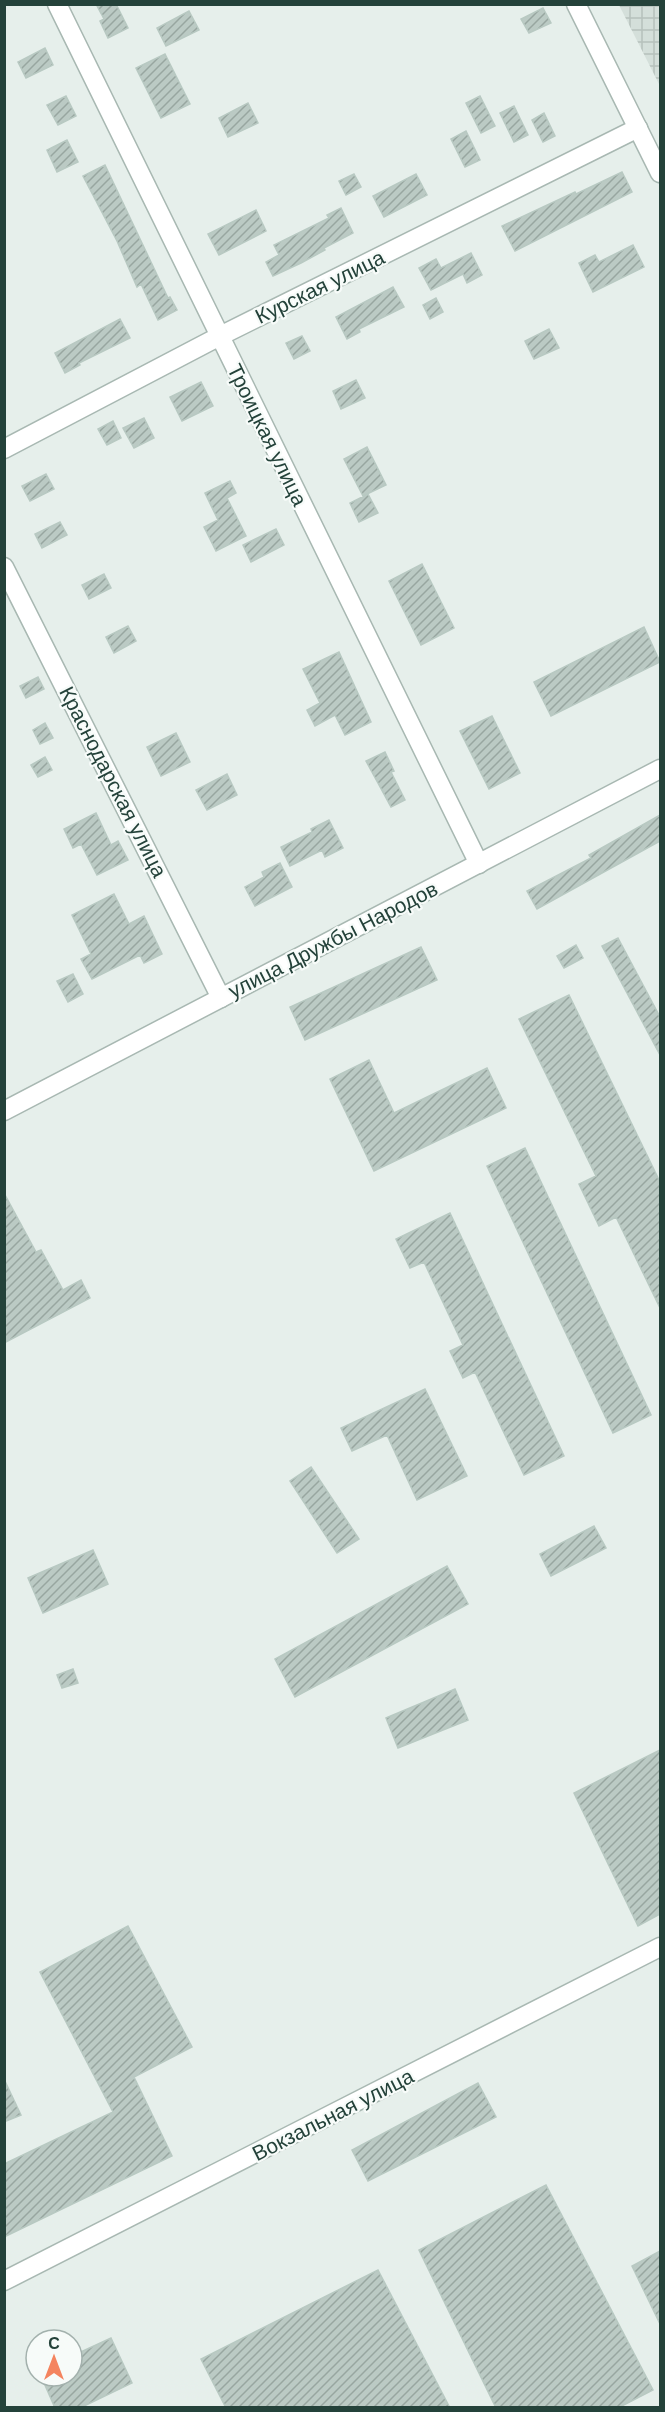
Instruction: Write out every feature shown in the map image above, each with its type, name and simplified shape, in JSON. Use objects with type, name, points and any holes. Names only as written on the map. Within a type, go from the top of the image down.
[{"type":"street","name":"Троицкая улица","points":[[57,4],[218,337],[479,864]]},
{"type":"street","points":[[576,4],[660,173]]},
{"type":"street","name":"Курская улица","points":[[4,449],[218,337],[638,128]]},
{"type":"street","name":"Краснодарская улица","points":[[4,567],[221,998]]},
{"type":"street","name":"улица Дружбы Народов","points":[[4,1111],[660,769]]},
{"type":"street","name":"Вокзальная улица","points":[[4,2281],[660,1947]]},
{"type":"shaded area","points":[[619,5],[660,5],[660,86]]},
{"type":"building","points":[[96,4],[116,4],[128,28],[108,38],[100,21],[104,19]]},
{"type":"building","points":[[543,8],[551,23],[529,33],[521,19]]},
{"type":"building","points":[[189,11],[199,30],[166,46],[157,28]]},
{"type":"building","points":[[45,48],[53,65],[26,78],[18,62]]},
{"type":"building","points":[[165,54],[190,104],[161,118],[136,68]]},
{"type":"building","points":[[66,96],[76,116],[58,125],[47,105]]},
{"type":"building","points":[[480,96],[495,126],[481,133],[466,103]]},
{"type":"building","points":[[248,103],[258,123],[228,137],[219,118]]},
{"type":"building","points":[[514,106],[528,135],[514,142],[500,113]]},
{"type":"building","points":[[544,113],[555,136],[543,142],[532,120]]},
{"type":"building","points":[[466,131],[480,160],[465,167],[451,139]]},
{"type":"building","points":[[67,140],[78,162],[57,172],[47,150]]},
{"type":"building","points":[[105,165],[168,298],[170,297],[177,310],[158,320],[141,284],[137,287],[117,241],[83,176]]},
{"type":"building","points":[[622,172],[632,192],[515,251],[502,226]]},
{"type":"building","points":[[354,174],[361,187],[346,195],[339,181]]},
{"type":"building","points":[[416,174],[427,195],[384,217],[373,196]]},
{"type":"building","points":[[341,208],[353,233],[301,263],[273,276],[266,262],[279,255],[274,245],[329,218],[327,215]]},
{"type":"building","points":[[256,210],[266,231],[219,255],[208,234]]},
{"type":"building","points":[[633,245],[644,267],[593,292],[579,263],[595,255],[599,262]]},
{"type":"building","points":[[471,253],[482,275],[467,283],[463,274],[431,290],[419,268],[436,259],[441,268]]},
{"type":"building","points":[[393,287],[404,307],[359,329],[360,332],[347,339],[336,317]]},
{"type":"building","points":[[436,298],[443,312],[430,319],[423,305]]},
{"type":"building","points":[[120,319],[130,338],[79,363],[80,365],[65,373],[55,353]]},
{"type":"building","points":[[549,329],[559,348],[534,359],[525,341]]},
{"type":"building","points":[[302,336],[310,351],[294,359],[286,343]]},
{"type":"building","points":[[356,380],[365,398],[341,409],[333,391]]},
{"type":"building","points":[[201,382],[213,406],[182,421],[170,397]]},
{"type":"building","points":[[144,418],[154,438],[134,448],[123,428]]},
{"type":"building","points":[[113,421],[121,438],[107,445],[98,429]]},
{"type":"building","points":[[367,447],[386,485],[363,496],[344,459]]},
{"type":"building","points":[[46,474],[54,489],[30,501],[22,486]]},
{"type":"building","points":[[230,481],[236,493],[227,498],[246,536],[216,551],[204,527],[218,520],[205,493]]},
{"type":"building","points":[[368,494],[378,513],[359,522],[350,503]]},
{"type":"building","points":[[60,522],[67,535],[42,548],[35,534]]},
{"type":"building","points":[[276,529],[284,545],[251,562],[243,545]]},
{"type":"building","points":[[422,564],[454,628],[421,645],[389,581]]},
{"type":"building","points":[[104,574],[111,588],[89,599],[82,585]]},
{"type":"building","points":[[128,626],[136,641],[114,653],[106,637]]},
{"type":"building","points":[[644,627],[660,662],[551,716],[534,682]]},
{"type":"building","points":[[339,652],[371,722],[345,735],[335,715],[315,726],[307,710],[320,703],[303,669]]},
{"type":"building","points":[[38,677],[44,689],[26,698],[20,686]]},
{"type":"building","points":[[492,716],[520,773],[489,789],[460,731]]},
{"type":"building","points":[[45,723],[53,738],[40,744],[33,730]]},
{"type":"building","points":[[176,733],[190,762],[161,776],[147,747]]},
{"type":"building","points":[[385,752],[394,771],[391,772],[405,800],[391,807],[366,761]]},
{"type":"building","points":[[45,757],[52,770],[38,777],[31,765]]},
{"type":"building","points":[[227,774],[237,795],[207,810],[196,790]]},
{"type":"building","points":[[96,813],[111,845],[118,841],[128,860],[97,875],[81,844],[73,848],[64,829]]},
{"type":"building","points":[[660,815],[660,841],[537,909],[527,891],[591,858],[589,855]]},
{"type":"building","points":[[329,820],[343,848],[325,857],[322,850],[290,866],[281,847],[312,832],[311,829]]},
{"type":"building","points":[[280,863],[292,887],[255,906],[245,887],[264,877],[262,872]]},
{"type":"building","points":[[114,894],[129,924],[144,916],[162,954],[144,963],[140,955],[92,979],[81,959],[91,954],[72,915]]},
{"type":"building","points":[[618,938],[660,1017],[660,1055],[602,946]]},
{"type":"building","points":[[576,945],[583,958],[564,968],[557,956]]},
{"type":"building","points":[[421,947],[437,980],[305,1040],[290,1007]]},
{"type":"building","points":[[73,974],[83,994],[68,1002],[57,981]]},
{"type":"building","points":[[569,995],[660,1182],[660,1308],[616,1217],[599,1226],[579,1184],[596,1176],[519,1019]]},
{"type":"building","points":[[369,1060],[394,1113],[487,1068],[506,1108],[374,1171],[330,1079]]},
{"type":"building","points":[[525,1148],[651,1415],[613,1433],[487,1166]]},
{"type":"building","points":[[4,1193],[36,1252],[41,1250],[63,1290],[81,1280],[90,1298],[4,1343]]},
{"type":"building","points":[[450,1213],[564,1456],[524,1475],[475,1372],[463,1378],[450,1351],[463,1345],[424,1262],[410,1268],[396,1239]]},
{"type":"building","points":[[425,1389],[467,1476],[417,1500],[387,1435],[352,1451],[341,1428]]},
{"type":"building","points":[[311,1467],[359,1539],[337,1553],[290,1481]]},
{"type":"building","points":[[594,1526],[606,1548],[551,1576],[540,1554]]},
{"type":"building","points":[[93,1550],[108,1584],[43,1613],[28,1578]]},
{"type":"building","points":[[447,1566],[468,1604],[295,1697],[275,1659]]},
{"type":"building","points":[[73,1669],[78,1683],[62,1688],[57,1675]]},
{"type":"building","points":[[455,1689],[468,1720],[398,1748],[386,1718]]},
{"type":"building","points":[[660,1750],[660,1914],[638,1926],[574,1793]]},
{"type":"building","points":[[128,1926],[192,2047],[134,2077],[172,2156],[4,2237],[4,2164],[113,2112],[40,1972]]},
{"type":"building","points":[[4,2079],[21,2115],[4,2122]]},
{"type":"building","points":[[478,2083],[496,2117],[368,2181],[352,2150]]},
{"type":"building","points":[[546,2185],[653,2390],[618,2408],[496,2408],[419,2250]]},
{"type":"building","points":[[660,2251],[660,2324],[632,2266]]},
{"type":"building","points":[[378,2270],[450,2408],[226,2408],[201,2359]]},
{"type":"building","points":[[111,2338],[132,2383],[80,2408],[55,2408],[46,2388],[84,2388],[84,2350]]}]
